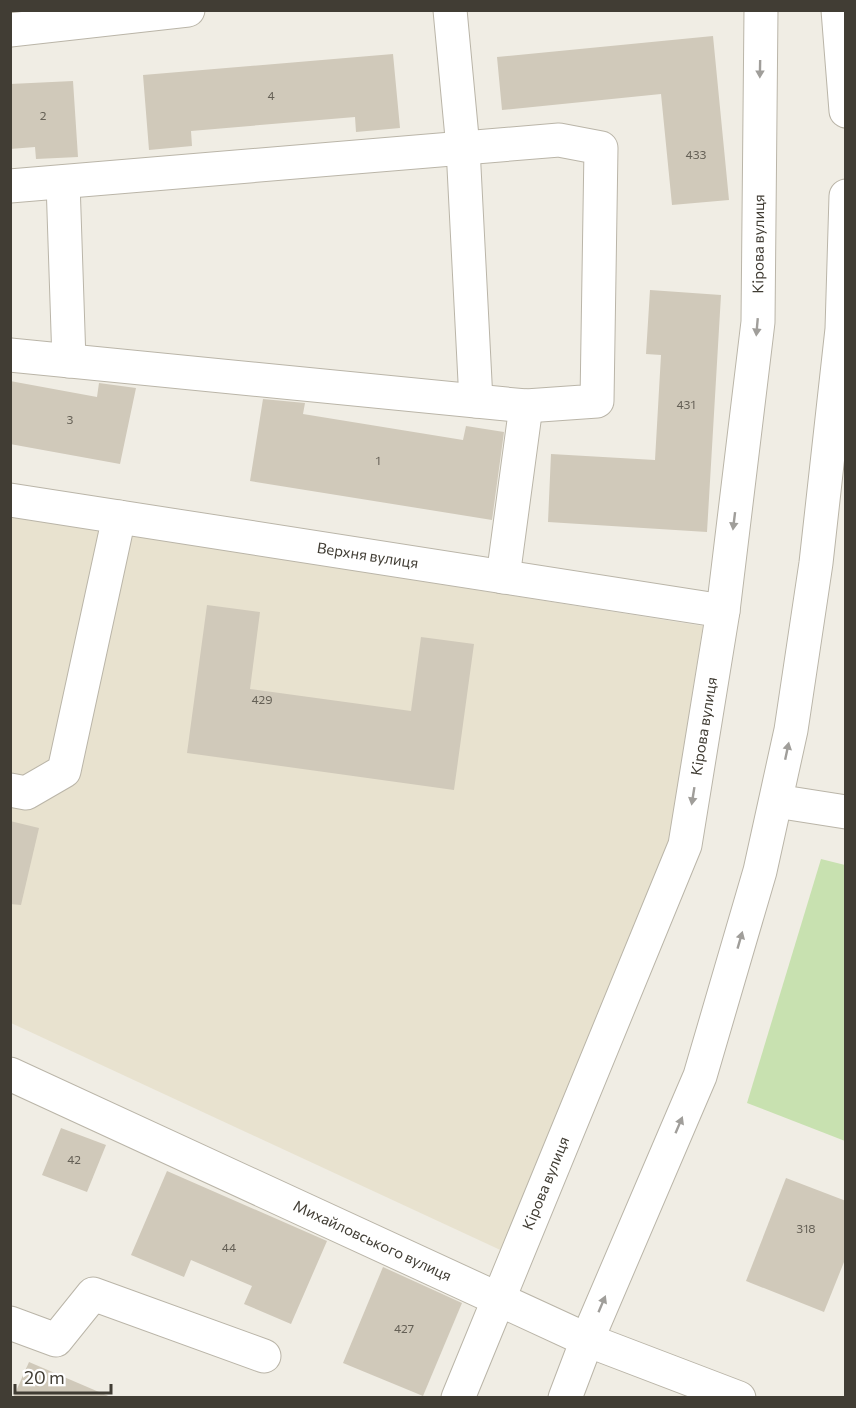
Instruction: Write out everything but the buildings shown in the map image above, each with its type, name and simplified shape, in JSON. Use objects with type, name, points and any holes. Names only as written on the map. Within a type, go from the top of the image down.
[{"type":"street","points":[[450,10],[463,148],[476,401]]},
{"type":"street","name":"Кірова вулиця","points":[[458,1398],[685,845],[723,611],[758,322],[761,10]]},
{"type":"street","points":[[838,10],[846,111]]},
{"type":"street","points":[[10,30],[179,11]]},
{"type":"street","points":[[10,186],[559,140],[601,148],[597,401],[526,406],[10,355]]},
{"type":"street","points":[[63,182],[69,361]]},
{"type":"street","points":[[565,1398],[586,1340],[700,1076],[760,871],[791,730],[816,563],[836,458],[846,196]]},
{"type":"street","points":[[502,577],[526,406]]},
{"type":"street","name":"Верхня вулиця","points":[[10,500],[723,611]]},
{"type":"street","points":[[10,790],[26,794],[63,771],[119,517]]},
{"type":"street","points":[[776,801],[846,812]]},
{"type":"street","name":"Михайловського вулиця","points":[[10,1074],[586,1340],[739,1398]]},
{"type":"street","points":[[10,1323],[56,1340],[93,1294],[264,1356]]},
{"type":"shaded area","points":[[11,516],[703,626],[669,839],[509,1254],[11,1023]]},
{"type":"green space","points":[[821,859],[845,865],[845,1141],[747,1103]]}]
